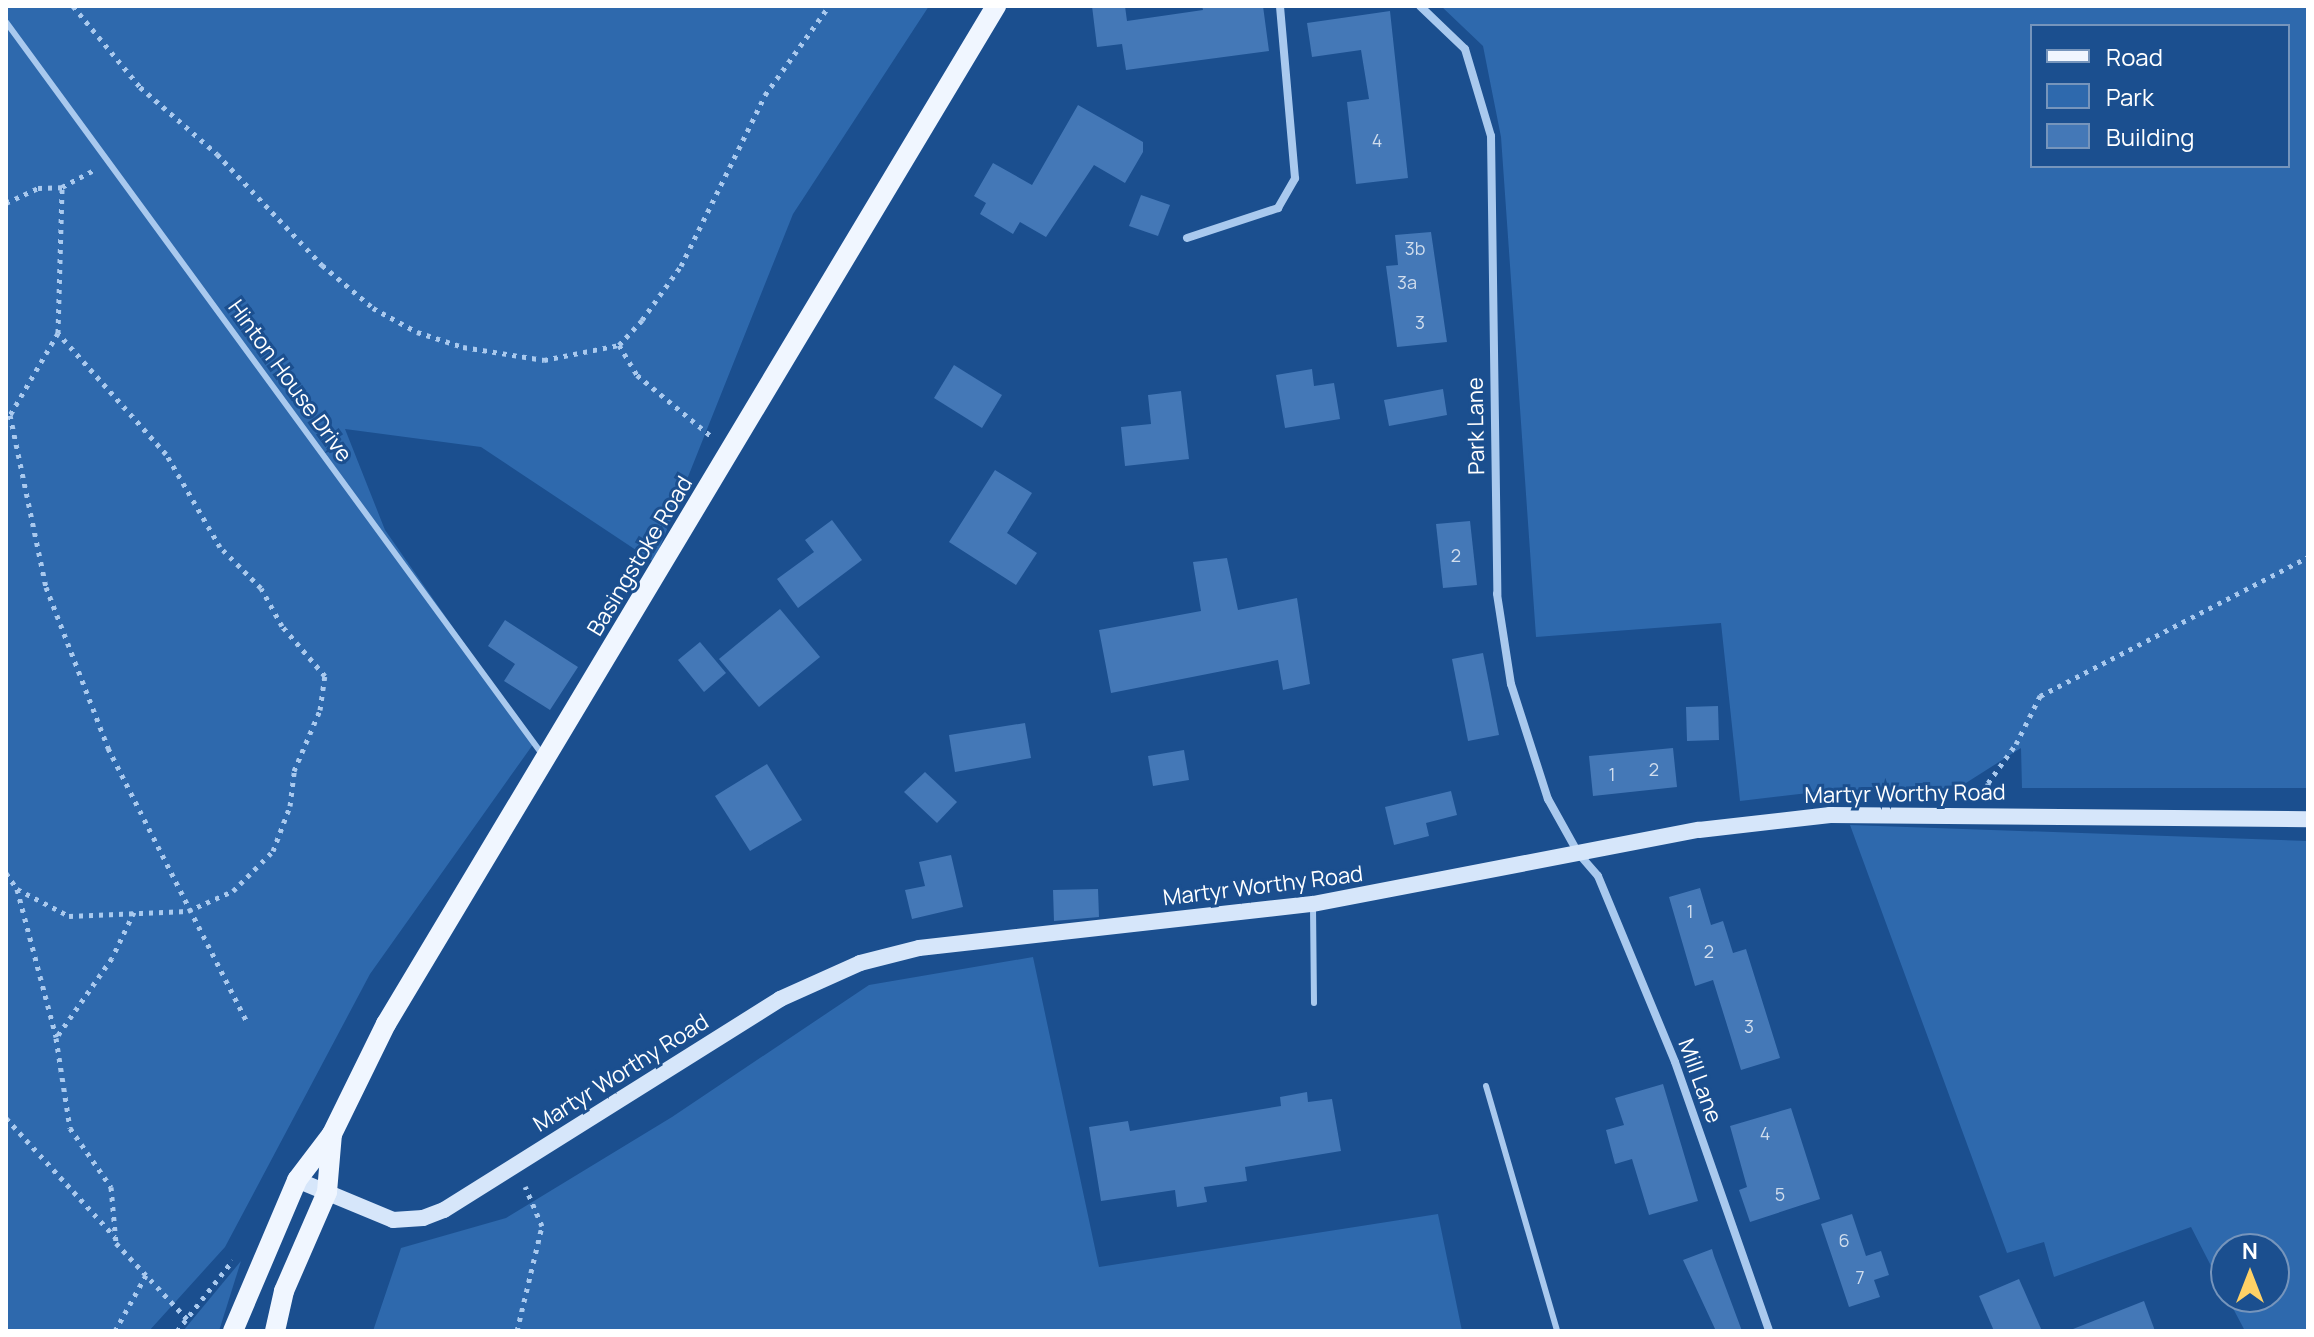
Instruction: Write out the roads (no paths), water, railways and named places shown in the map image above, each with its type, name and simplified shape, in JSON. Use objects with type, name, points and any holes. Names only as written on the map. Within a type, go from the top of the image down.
[{"type":"main road","name":"Basingstoke Road","points":[[233,1331],[297,1180],[332,1134],[386,1024],[547,760],[996,6]]},
{"type":"main road","name":"Martyr Worthy Road","points":[[297,1180],[393,1220],[423,1218],[516,1164],[780,999],[886,954],[1313,904],[1710,828],[1830,815],[2308,819]]},
{"type":"main road","name":"Basingstoke Road","points":[[275,1331],[284,1291],[327,1192],[332,1134]]},
{"type":"street","points":[[1187,238],[1278,208],[1295,178],[1280,6]]},
{"type":"street","name":"Park Lane","points":[[1420,6],[1465,49],[1491,136],[1497,594],[1511,684],[1529,725],[1548,799],[1578,853]]},
{"type":"street","name":"Mill Lane","points":[[1578,853],[1598,876],[1675,1062],[1769,1331]]},
{"type":"lane","name":"Hinton House Drive","points":[[6,22],[547,760]]},
{"type":"lane","points":[[1313,904],[1314,1003]]},
{"type":"lane","points":[[1486,1086],[1557,1331]]}]
